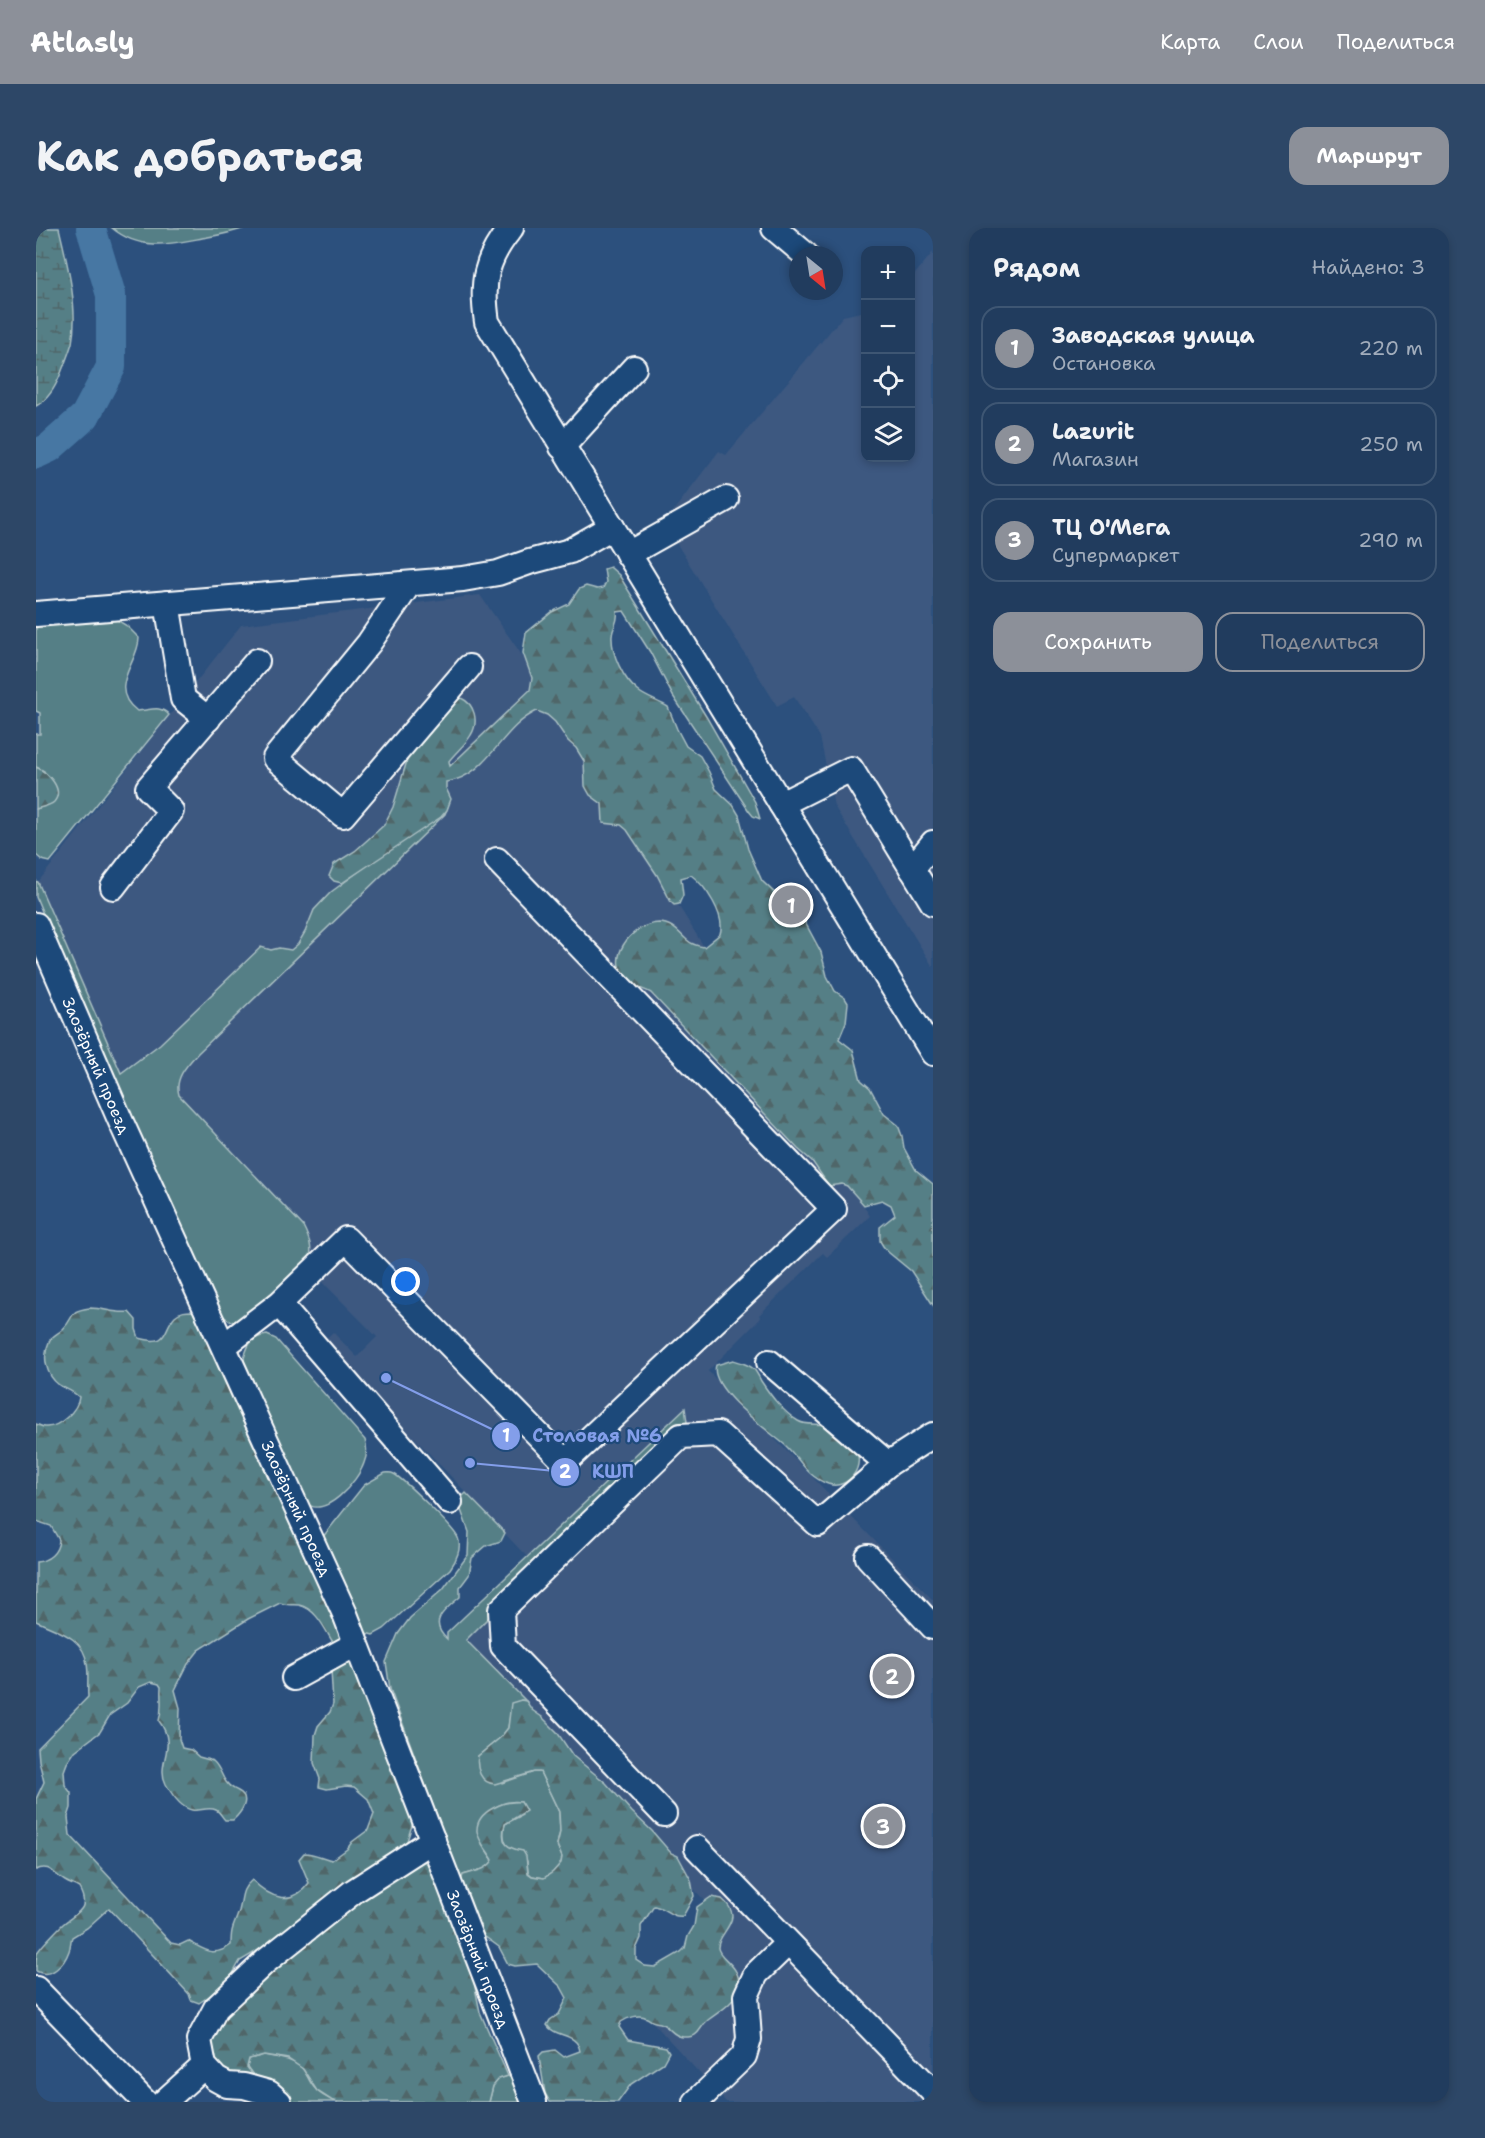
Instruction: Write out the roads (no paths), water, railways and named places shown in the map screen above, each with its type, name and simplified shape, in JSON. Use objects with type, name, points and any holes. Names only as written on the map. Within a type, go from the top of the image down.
[{"type":"street","points":[[511,228],[498,243],[487,271],[483,296],[487,322],[933,1053]]},
{"type":"street","points":[[774,228],[795,246]]},
{"type":"street","points":[[562,447],[634,368]]},
{"type":"street","points":[[628,554],[726,499]]},
{"type":"street","points":[[36,614],[463,579],[498,573],[570,551],[612,527]]},
{"type":"street","points":[[409,584],[369,643],[275,758],[343,815],[469,667]]},
{"type":"street","points":[[167,603],[183,699],[208,719]]},
{"type":"street","points":[[113,887],[171,811],[148,788],[257,661]]},
{"type":"street","points":[[781,804],[851,769],[933,903]]},
{"type":"street","points":[[912,869],[933,843]]},
{"type":"street","points":[[224,1346],[279,1304],[346,1239],[565,1462],[834,1209],[497,860]]},
{"type":"street","name":"Заозёрный проезд","points":[[36,925],[120,1122],[345,1614],[534,2102]]},
{"type":"street","points":[[279,1304],[450,1502]]},
{"type":"street","points":[[769,1362],[888,1464]]},
{"type":"street","points":[[664,1814],[503,1646],[501,1610],[681,1436],[718,1434],[818,1524],[888,1464],[933,1435]]},
{"type":"street","points":[[868,1557],[933,1627]]},
{"type":"street","points":[[294,1678],[356,1644]]},
{"type":"street","points":[[279,2102],[268,2092],[244,2086],[227,2085],[216,2079],[204,2066],[199,2040],[216,2008],[266,1961],[354,1891],[433,1840]]},
{"type":"street","points":[[697,1848],[933,2092]]},
{"type":"street","points":[[696,2102],[744,2056],[749,2039],[746,1996],[756,1974],[788,1943]]},
{"type":"street","points":[[36,1989],[145,2102]]},
{"type":"street","points":[[164,2102],[204,2066]]},
{"type":"waterway","points":[[36,454],[49,448],[85,416],[111,367],[111,295],[91,228]]},
{"type":"place","name":"Заводская улица","points":[[791,905]]},
{"type":"place","name":"Столовая №6","points":[[386,1378]]},
{"type":"place","name":"КШП","points":[[470,1463]]},
{"type":"place","name":"Lazurit","points":[[892,1676]]},
{"type":"place","name":"ТЦ О'Мега","points":[[883,1826]]}]
